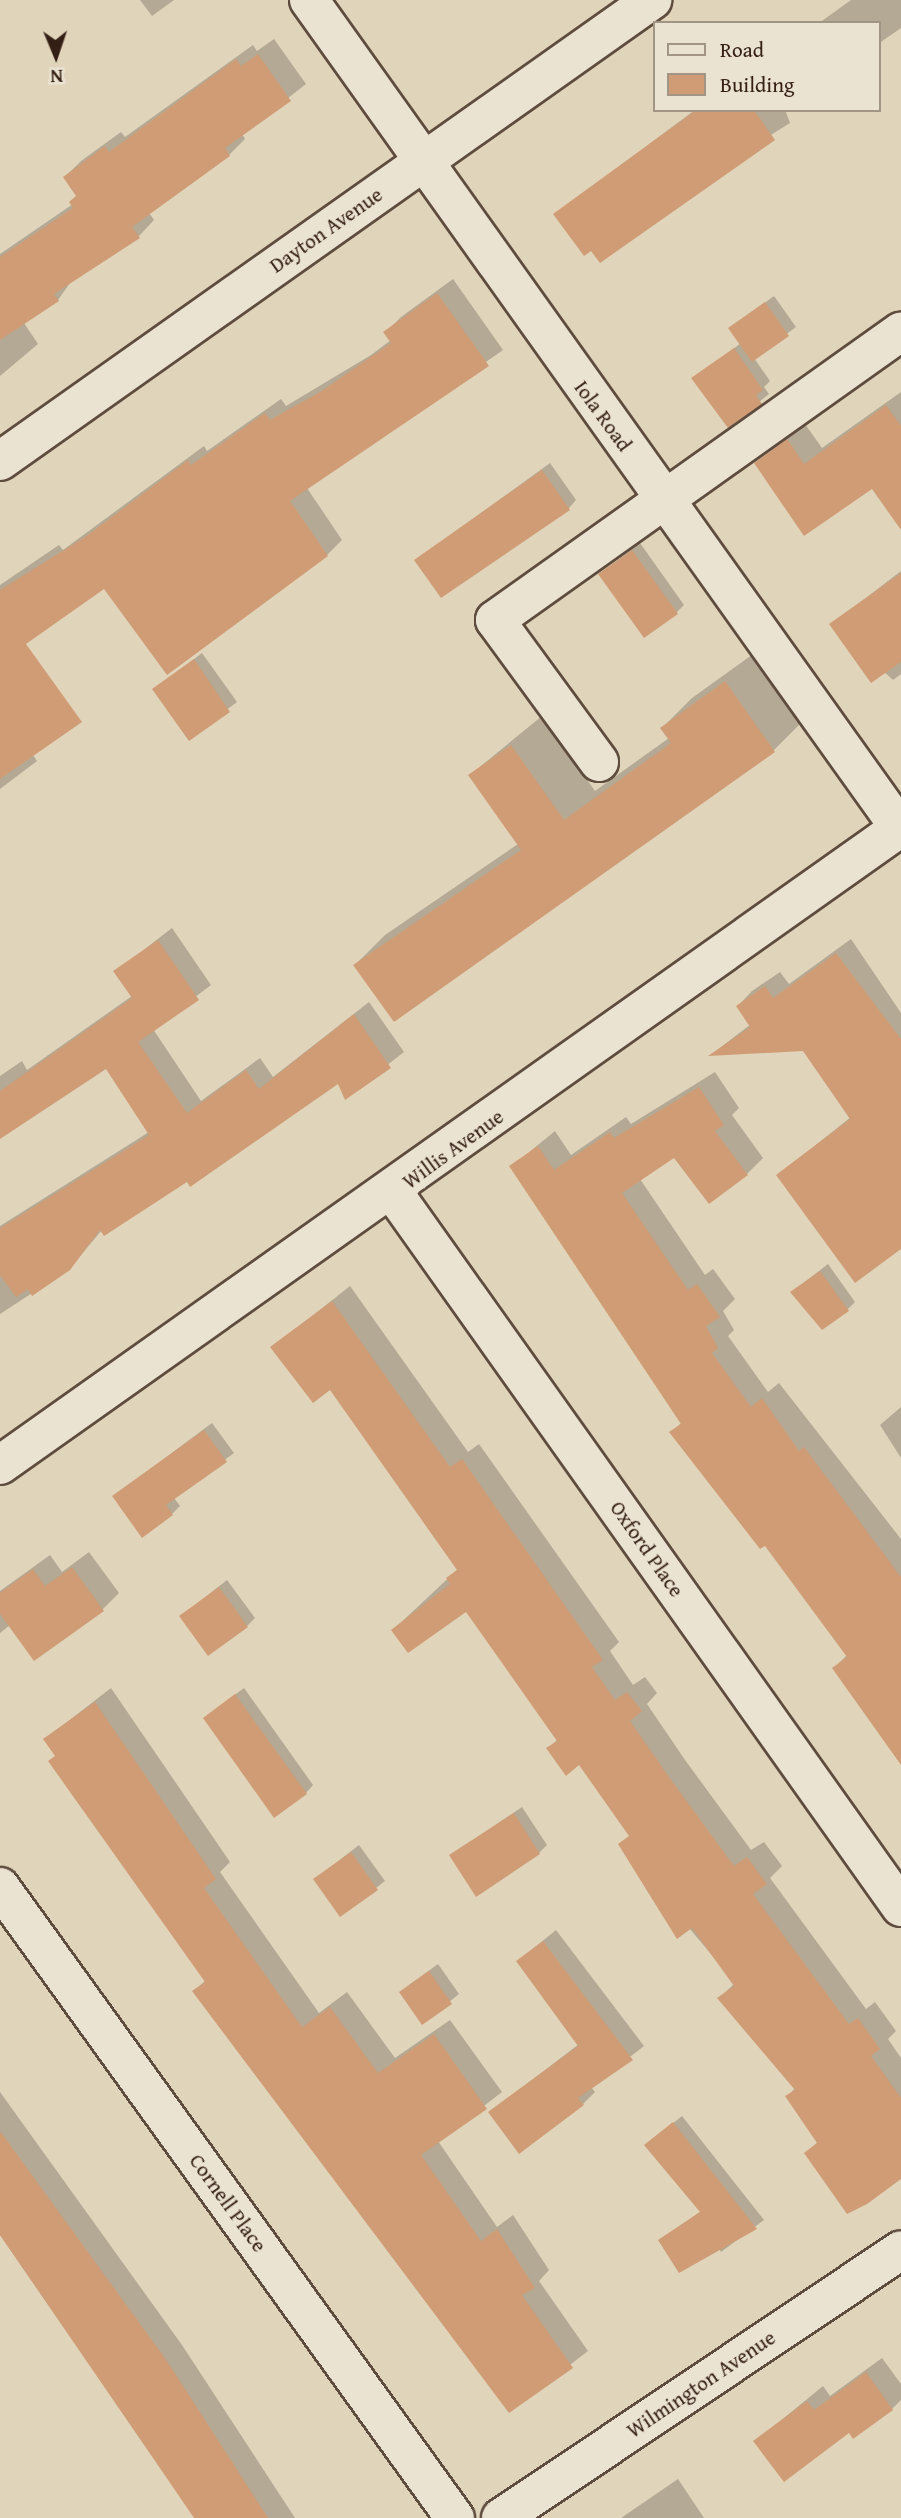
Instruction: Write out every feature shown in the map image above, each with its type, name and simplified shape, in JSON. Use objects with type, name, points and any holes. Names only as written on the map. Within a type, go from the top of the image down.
[{"type":"street","name":"Iola Road","points":[[309,0],[421,163],[901,828]]},
{"type":"street","name":"Dayton Avenue","points":[[0,461],[652,0]]},
{"type":"street","points":[[599,762],[495,620],[901,332]]},
{"type":"street","name":"Willis Avenue","points":[[0,1465],[393,1192],[901,828]]},
{"type":"street","name":"Oxford Place","points":[[393,1192],[901,1907]]},
{"type":"street","name":"Cornell Place","points":[[0,1887],[455,2518]]},
{"type":"street","name":"Wilmington Avenue","points":[[501,2518],[901,2250]]},
{"type":"building","points":[[258,54],[291,101],[225,148],[230,156],[132,227],[140,238],[54,294],[59,301],[0,340],[0,257],[73,208],[69,202],[76,196],[63,177],[105,146],[109,152],[236,59],[241,66]]},
{"type":"building","points":[[693,112],[755,112],[775,140],[600,263],[591,251],[584,256],[553,214]]},
{"type":"building","points":[[437,293],[489,366],[290,501],[328,556],[167,675],[104,589],[26,644],[82,722],[0,779],[0,590],[85,537],[188,460],[191,465],[265,413],[270,420],[320,392],[391,343],[383,332]]},
{"type":"building","points":[[765,302],[789,336],[752,362],[728,328]]},
{"type":"building","points":[[734,348],[763,390],[756,395],[762,404],[728,428],[691,378]]},
{"type":"building","points":[[886,405],[901,426],[901,530],[872,489],[804,536],[754,463],[787,439],[804,464]]},
{"type":"building","points":[[542,470],[570,510],[441,598],[414,560]]},
{"type":"building","points":[[632,550],[678,614],[644,638],[598,574]]},
{"type":"building","points":[[901,573],[901,662],[871,683],[829,624]]},
{"type":"building","points":[[194,659],[230,712],[189,741],[152,689]]},
{"type":"building","points":[[725,681],[775,752],[394,1022],[353,965],[521,850],[468,775],[511,745],[564,820],[671,743],[660,728]]},
{"type":"building","points":[[158,940],[199,1000],[138,1042],[187,1113],[246,1070],[259,1089],[354,1014],[391,1068],[345,1100],[338,1084],[190,1187],[187,1182],[104,1236],[100,1230],[70,1270],[32,1296],[28,1289],[16,1297],[0,1275],[0,1228],[149,1135],[106,1069],[0,1139],[0,1091],[132,998],[113,971]]},
{"type":"building","points":[[836,953],[901,1039],[901,1249],[855,1283],[776,1175],[850,1119],[803,1051],[708,1056],[750,1027],[736,1006],[765,986],[773,998]]},
{"type":"building","points":[[699,1087],[724,1125],[715,1131],[748,1175],[709,1204],[674,1158],[622,1193],[688,1290],[697,1284],[720,1317],[706,1326],[718,1348],[712,1353],[751,1407],[762,1398],[799,1451],[804,1447],[901,1577],[901,1765],[832,1668],[847,1657],[765,1546],[760,1549],[669,1432],[681,1424],[509,1166],[538,1146],[554,1170],[610,1132],[614,1138]]},
{"type":"building","points":[[820,1271],[849,1311],[822,1330],[790,1292]]},
{"type":"building","points":[[332,1301],[450,1467],[462,1459],[603,1660],[592,1667],[615,1700],[627,1692],[642,1711],[630,1721],[669,1777],[734,1866],[747,1857],[767,1884],[753,1894],[849,2024],[858,2018],[880,2049],[871,2056],[901,2098],[901,2179],[867,2204],[847,2214],[804,2153],[817,2143],[785,2096],[795,2090],[717,1998],[734,1986],[692,1928],[677,1939],[618,1844],[629,1836],[579,1765],[566,1776],[546,1748],[557,1741],[466,1612],[408,1653],[391,1630],[450,1584],[446,1578],[457,1570],[330,1390],[313,1403],[270,1347]]},
{"type":"building","points":[[204,1430],[227,1462],[166,1505],[173,1515],[142,1538],[112,1496]]},
{"type":"building","points":[[72,1567],[104,1611],[34,1661],[0,1614],[0,1593],[33,1569],[45,1586]]},
{"type":"building","points":[[219,1587],[248,1627],[208,1656],[179,1616]]},
{"type":"building","points":[[235,1694],[307,1794],[274,1818],[203,1718]]},
{"type":"building","points":[[95,1702],[216,1879],[204,1888],[302,2027],[330,2007],[378,2073],[434,2034],[487,2109],[421,2155],[481,2241],[497,2229],[535,2288],[522,2295],[573,2368],[509,2413],[192,1991],[205,1982],[48,1761],[55,1756],[43,1739]]},
{"type":"building","points":[[514,1813],[540,1854],[476,1897],[449,1855]]},
{"type":"building","points":[[351,1852],[378,1890],[340,1917],[313,1879]]},
{"type":"building","points":[[543,1941],[633,2060],[578,2098],[584,2105],[519,2154],[488,2112],[578,2046],[516,1961]]},
{"type":"building","points":[[429,1971],[452,2004],[422,2025],[399,1992]]},
{"type":"building","points":[[673,2122],[757,2229],[679,2273],[658,2240],[700,2212],[644,2145]]},
{"type":"building","points":[[0,2131],[167,2361],[268,2518],[194,2518],[0,2235]]},
{"type":"building","points":[[866,2372],[893,2410],[853,2439],[849,2433],[784,2482],[753,2441],[807,2401],[814,2410]]}]
